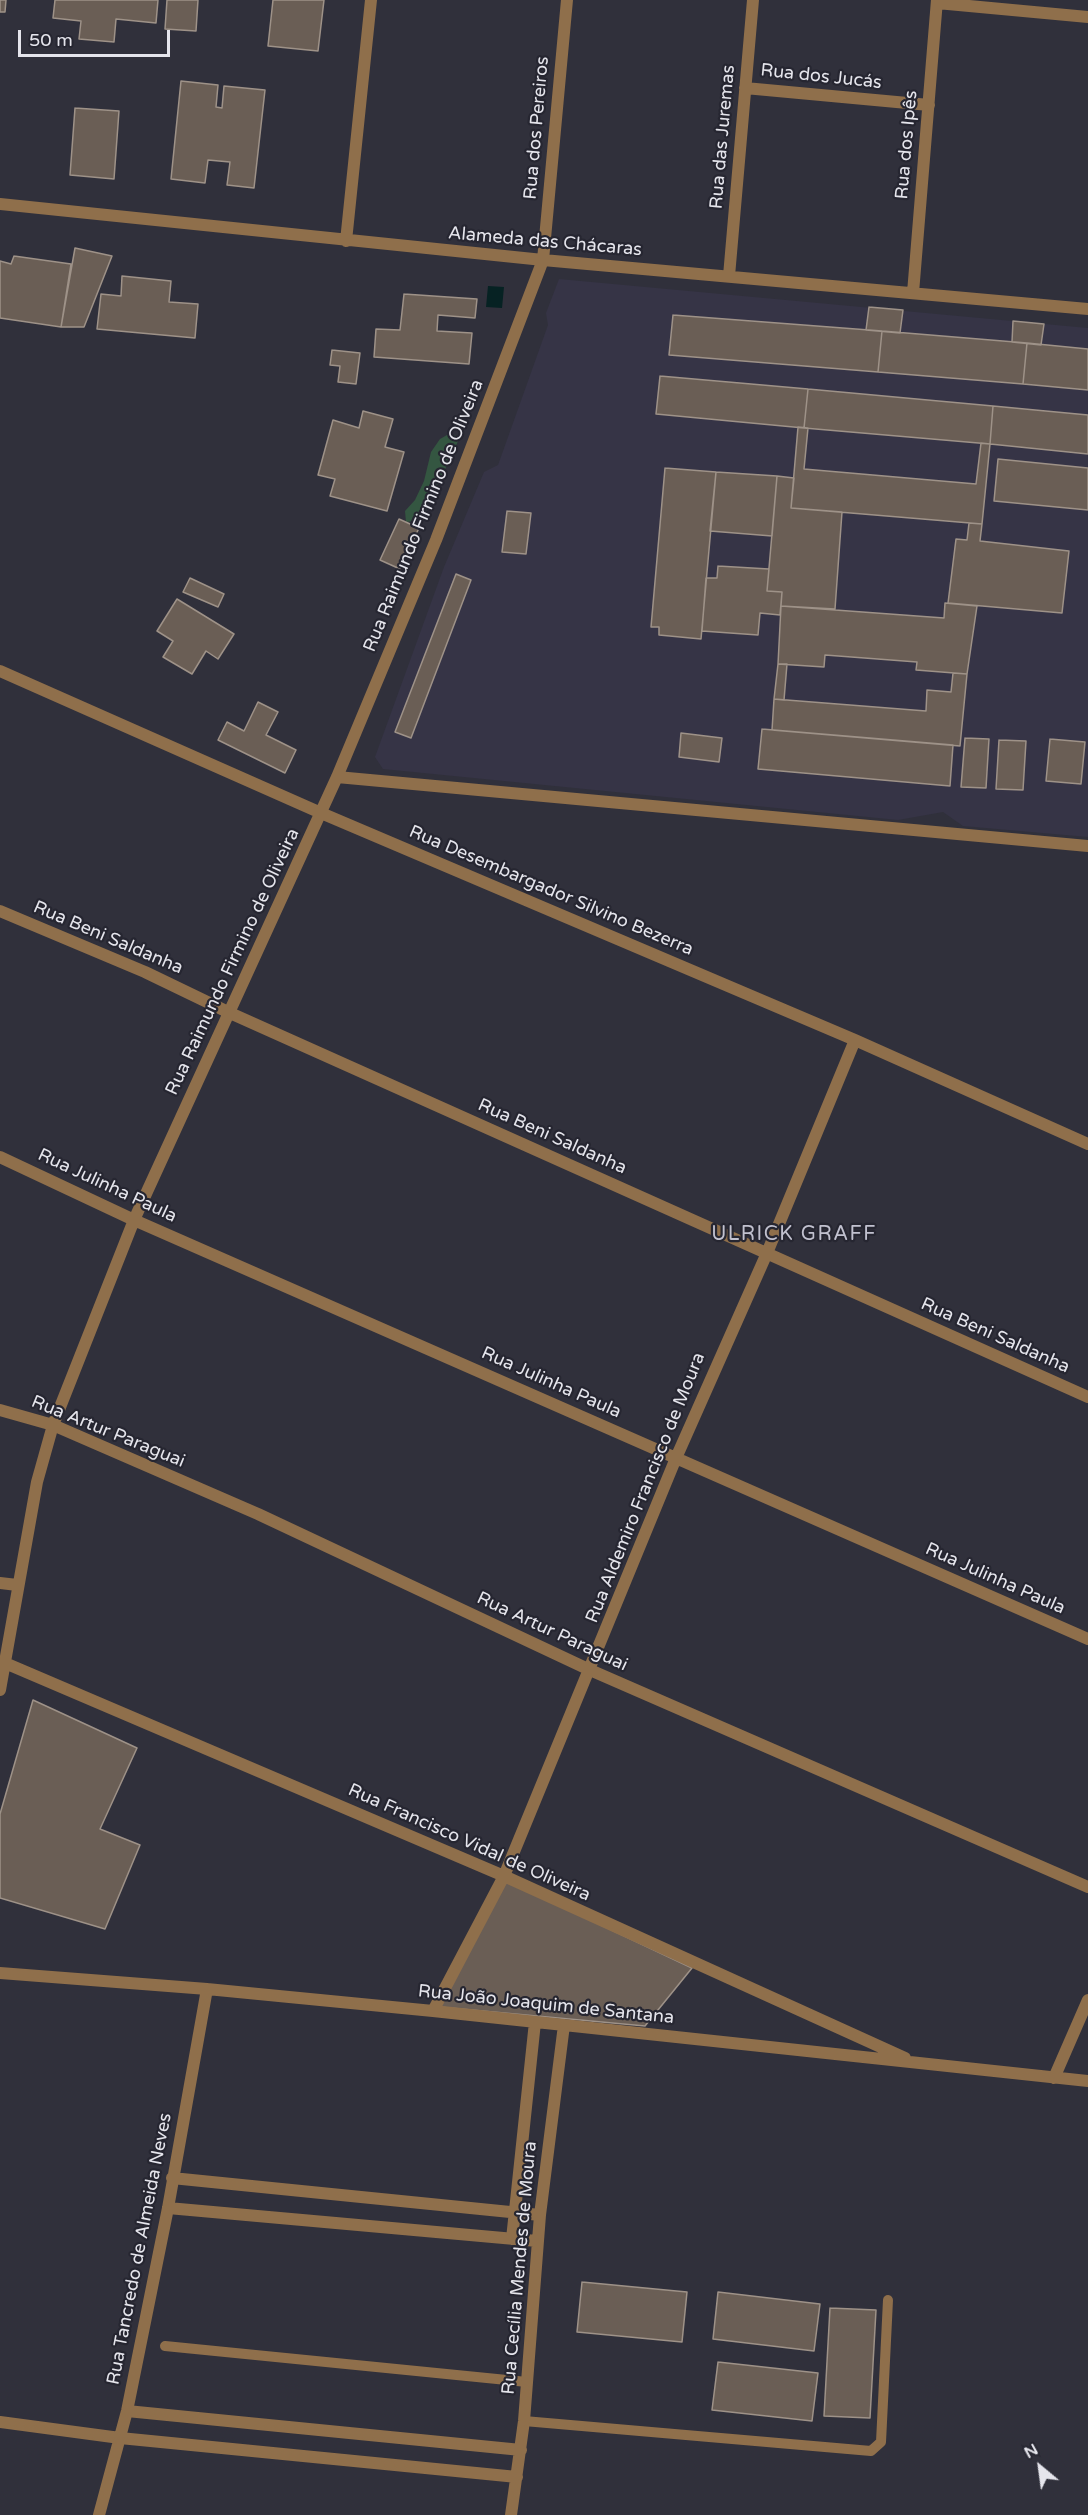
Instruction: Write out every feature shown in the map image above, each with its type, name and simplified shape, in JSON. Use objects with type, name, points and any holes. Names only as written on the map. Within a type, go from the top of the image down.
[{"type":"street","points":[[346,241],[371,0]]},
{"type":"street","name":"Rua dos Pereiros","points":[[543,260],[567,0]]},
{"type":"street","name":"Rua das Juremas","points":[[729,276],[753,0]]},
{"type":"street","points":[[937,2],[1088,17]]},
{"type":"street","name":"Rua dos Ipês","points":[[913,293],[937,2]]},
{"type":"street","name":"Rua dos Jucás","points":[[745,88],[929,105]]},
{"type":"street","name":"Alameda das Chácaras","points":[[0,204],[346,241],[1088,309]]},
{"type":"street","name":"Rua Raimundo Firmino de Oliveira","points":[[0,1690],[37,1482],[53,1425],[134,1220],[337,777],[436,540],[543,260]]},
{"type":"street","name":"Rua Desembargador Silvino Bezerra","points":[[0,671],[321,813],[855,1040],[1088,1143]]},
{"type":"street","points":[[337,777],[1088,846]]},
{"type":"street","name":"Rua Beni Saldanha","points":[[0,911],[145,972],[230,1013],[1088,1397]]},
{"type":"street","name":"Rua Aldemiro Francisco de Moura","points":[[433,2011],[504,1876],[676,1458],[767,1252],[855,1040]]},
{"type":"street","name":"Rua Julinha Paula","points":[[0,1157],[134,1220],[1088,1640]]},
{"type":"street","name":"Rua Artur Paraguai","points":[[0,1410],[53,1425],[258,1514],[590,1670],[1088,1887]]},
{"type":"street","points":[[0,1583],[17,1585]]},
{"type":"street","name":"Rua Francisco Vidal de Oliveira","points":[[5,1663],[504,1876],[916,2063]]},
{"type":"street","name":"Rua João Joaquim de Santana","points":[[0,1973],[207,1989],[433,2011],[1088,2081]]},
{"type":"street","name":"Rua Tancredo de Almeida Neves","points":[[99,2515],[127,2411],[168,2208],[207,1989]]},
{"type":"street","points":[[1054,2078],[1088,2000]]},
{"type":"street","name":"Rua Cecília Mendes de Moura","points":[[512,2239],[535,2022]]},
{"type":"street","name":"Rua Cecília Mendes de Moura","points":[[511,2515],[524,2421],[537,2241],[564,2025]]},
{"type":"street","points":[[172,2178],[540,2215]]},
{"type":"street","points":[[168,2208],[537,2241]]},
{"type":"street","points":[[127,2411],[520,2450]]},
{"type":"street","points":[[0,2422],[120,2438],[517,2477]]},
{"type":"lane","points":[[524,2421],[871,2451],[881,2442],[888,2300]]},
{"type":"lane","points":[[165,2346],[527,2382]]},
{"type":"shaded area","points":[[559,279],[1088,328],[1088,837],[963,826],[943,812],[898,820],[383,769],[375,757],[444,567],[484,472],[498,465],[548,325],[546,313]]},
{"type":"shaded area","points":[[488,286],[504,287],[502,308],[486,307]]},
{"type":"green space","points":[[447,435],[455,435],[459,439],[422,520],[406,522],[405,511],[415,500],[424,481],[431,452],[440,439]]},
{"type":"building","points":[[0,0],[6,0],[5,12],[0,12]]},
{"type":"building","points":[[55,0],[158,0],[156,23],[116,19],[114,42],[79,39],[81,21],[53,18]]},
{"type":"building","points":[[167,0],[198,0],[196,31],[165,29]]},
{"type":"building","points":[[273,0],[324,0],[318,51],[268,46]]},
{"type":"building","points":[[181,81],[218,85],[216,107],[222,108],[224,86],[265,90],[254,188],[227,185],[230,162],[208,160],[205,183],[171,179]]},
{"type":"building","points":[[75,108],[119,111],[114,179],[70,175]]},
{"type":"building","points":[[75,248],[112,256],[84,327],[61,327]]},
{"type":"building","points":[[14,256],[71,264],[61,327],[0,318],[0,261],[11,264]]},
{"type":"building","points":[[122,276],[171,281],[169,302],[198,304],[195,338],[97,329],[101,294],[121,296]]},
{"type":"building","points":[[404,294],[477,299],[475,318],[438,315],[437,331],[472,333],[469,364],[374,357],[376,329],[400,330]]},
{"type":"building","points":[[869,307],[903,310],[900,333],[866,330]]},
{"type":"building","points":[[673,315],[882,331],[878,372],[669,355]]},
{"type":"building","points":[[1013,321],[1044,324],[1041,345],[1012,342]]},
{"type":"building","points":[[882,331],[1027,343],[1023,384],[878,372]]},
{"type":"building","points":[[1027,343],[1088,349],[1088,390],[1023,384]]},
{"type":"building","points":[[332,350],[360,353],[356,384],[338,382],[340,366],[330,365]]},
{"type":"building","points":[[660,376],[808,389],[804,428],[656,414]]},
{"type":"building","points":[[808,389],[993,406],[990,444],[804,428]]},
{"type":"building","points":[[993,406],[1088,415],[1088,454],[990,444]]},
{"type":"building","points":[[363,411],[393,419],[385,447],[404,452],[387,511],[330,496],[335,479],[318,475],[333,420],[359,428]]},
{"type":"building","points":[[798,427],[808,428],[804,469],[976,484],[981,443],[990,444],[982,524],[791,508]]},
{"type":"building","points":[[998,459],[1088,468],[1088,510],[994,501]]},
{"type":"building","points":[[665,468],[716,472],[701,639],[659,635],[659,627],[651,627]]},
{"type":"building","points":[[716,472],[777,476],[772,536],[710,531]]},
{"type":"building","points":[[777,476],[794,478],[791,508],[842,512],[835,609],[781,606],[782,592],[767,591]]},
{"type":"building","points":[[507,511],[531,513],[526,554],[502,552]]},
{"type":"building","points":[[399,519],[419,528],[400,569],[380,560]]},
{"type":"building","points":[[969,523],[982,524],[980,541],[1069,551],[1062,613],[948,603],[956,539],[967,540]]},
{"type":"building","points":[[718,566],[769,569],[767,591],[782,592],[780,615],[760,613],[758,635],[702,631],[706,578],[717,578]]},
{"type":"building","points":[[456,574],[471,580],[411,738],[395,732]]},
{"type":"building","points":[[190,578],[224,594],[218,607],[183,592]]},
{"type":"building","points":[[177,599],[234,634],[218,659],[206,651],[192,674],[163,657],[173,641],[157,631]]},
{"type":"building","points":[[945,603],[977,606],[967,674],[916,670],[917,662],[825,655],[824,667],[778,664],[781,606],[944,618]]},
{"type":"building","points":[[778,664],[787,664],[784,700],[774,699]]},
{"type":"building","points":[[953,673],[967,674],[960,746],[772,730],[774,699],[926,711],[927,690],[951,692]]},
{"type":"building","points":[[258,702],[278,712],[266,735],[296,750],[285,773],[218,740],[227,722],[244,731]]},
{"type":"building","points":[[762,729],[953,745],[950,786],[758,769]]},
{"type":"building","points":[[681,733],[722,738],[719,762],[679,757]]},
{"type":"building","points":[[965,738],[989,739],[986,788],[961,787]]},
{"type":"building","points":[[1050,739],[1085,742],[1081,784],[1046,781]]},
{"type":"building","points":[[999,740],[1026,741],[1023,790],[996,789]]},
{"type":"building","points":[[33,1700],[137,1748],[100,1829],[140,1845],[105,1929],[0,1898],[0,1814]]},
{"type":"building","points":[[506,1880],[692,1968],[645,2026],[439,2007]]},
{"type":"building","points":[[582,2282],[687,2292],[682,2342],[577,2332]]},
{"type":"building","points":[[718,2292],[820,2304],[814,2351],[713,2339]]},
{"type":"building","points":[[830,2308],[876,2310],[870,2418],[824,2416]]},
{"type":"building","points":[[718,2362],[818,2373],[812,2421],[712,2410]]},
{"type":"district","name":"ULRICK GRAFF","points":[[794,1235]]}]
